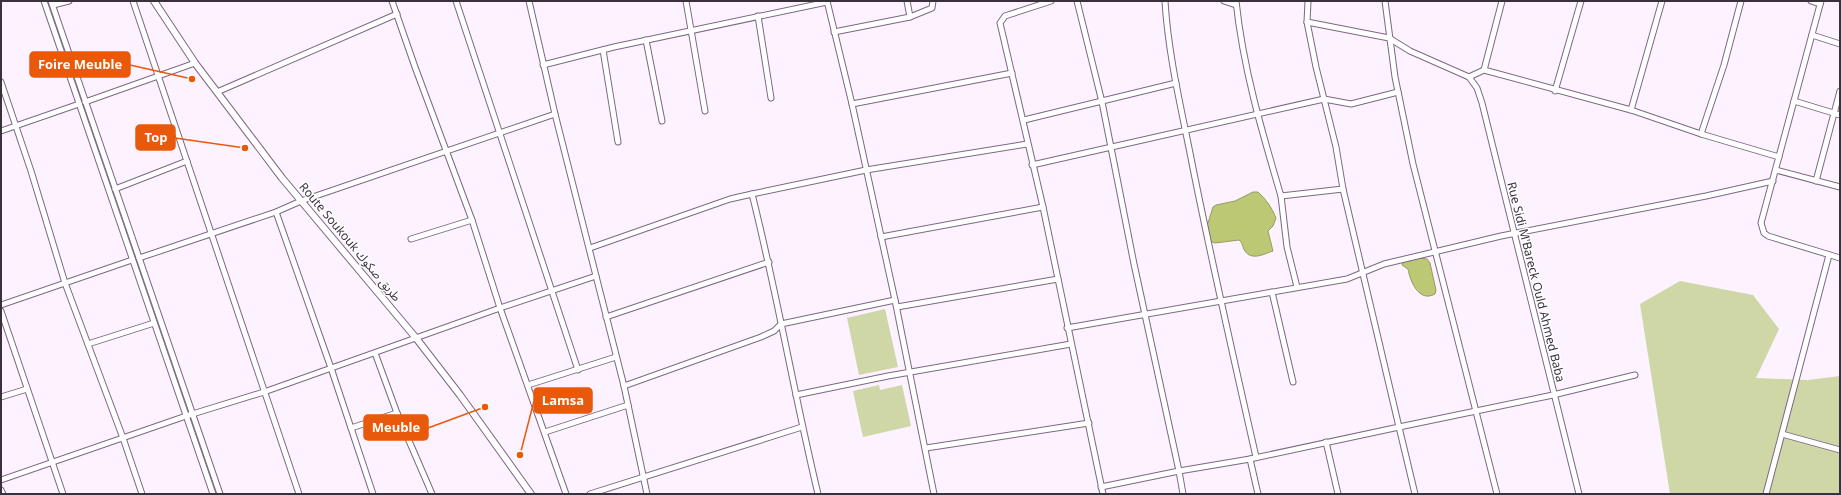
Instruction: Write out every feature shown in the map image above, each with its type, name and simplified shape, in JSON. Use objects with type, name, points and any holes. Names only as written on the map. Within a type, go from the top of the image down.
[{"type":"street","points":[[44,1],[213,494]]},
{"type":"street","points":[[69,1],[52,3],[220,494]]},
{"type":"street","points":[[133,1],[299,494]]},
{"type":"street","name":"Route Soukouk طريق صكوك","points":[[154,1],[195,63],[217,92],[301,201],[416,338],[460,395],[531,494]]},
{"type":"street","points":[[392,1],[472,220],[500,308],[566,494]]},
{"type":"street","points":[[456,1],[501,132],[578,370]]},
{"type":"street","points":[[529,1],[624,386],[647,494]]},
{"type":"street","points":[[686,1],[705,111]]},
{"type":"street","points":[[907,1],[910,17]]},
{"type":"street","points":[[834,32],[910,17],[932,8],[933,1]]},
{"type":"street","points":[[1051,1],[1005,16],[1002,18],[1000,23],[1024,120],[1027,144],[1043,207],[1067,328],[1089,423],[1103,494]]},
{"type":"street","points":[[1077,1],[1102,102],[1144,314],[1183,494]]},
{"type":"street","points":[[1165,1],[1166,20],[1185,130],[1220,301],[1256,457]]},
{"type":"street","points":[[1224,1],[1236,3],[1245,63],[1256,113],[1281,196],[1287,247],[1297,287]]},
{"type":"street","points":[[1308,1],[1307,22],[1336,147],[1343,188],[1364,270],[1399,427],[1416,494]]},
{"type":"street","points":[[1385,1],[1389,38],[1398,92],[1434,252],[1497,494]]},
{"type":"street","points":[[1484,70],[1502,1]]},
{"type":"street","points":[[1555,91],[1581,1]]},
{"type":"street","points":[[1631,110],[1662,1]]},
{"type":"street","points":[[1701,134],[1724,65],[1741,1]]},
{"type":"street","points":[[1811,1],[1820,2],[1761,223],[1764,233],[1768,236],[1840,258]]},
{"type":"street","points":[[544,66],[646,40],[827,2],[852,104],[897,307],[934,494]]},
{"type":"street","points":[[217,92],[397,14]]},
{"type":"street","points":[[758,16],[771,98]]},
{"type":"street","points":[[1307,22],[1389,38],[1410,51],[1469,77],[1484,70],[1555,91],[1631,110],[1701,134],[1779,157]]},
{"type":"street","points":[[1812,35],[1840,44]]},
{"type":"street","points":[[646,40],[662,121]]},
{"type":"street","points":[[603,50],[618,142]]},
{"type":"street","points":[[85,102],[195,63]]},
{"type":"street","points":[[852,104],[1012,73]]},
{"type":"street","name":"Rue Sidi M'Bareck Ould Ahmed Baba","points":[[1469,77],[1477,88],[1482,103],[1553,395],[1579,494]]},
{"type":"street","points":[[1,82],[65,283],[123,438],[142,494]]},
{"type":"street","points":[[1024,120],[1176,83]]},
{"type":"street","points":[[1816,181],[1837,114],[1840,91]]},
{"type":"street","points":[[1032,165],[1111,148],[1256,113],[1324,99],[1339,103],[1351,104],[1398,92]]},
{"type":"street","points":[[1794,101],[1837,114]]},
{"type":"street","points":[[1,131],[79,104]]},
{"type":"street","points":[[139,258],[276,212],[301,201],[556,114]]},
{"type":"street","points":[[590,248],[730,199],[866,170],[1027,144]]},
{"type":"street","points":[[115,189],[187,161]]},
{"type":"street","points":[[1776,170],[1840,187]]},
{"type":"street","points":[[1067,328],[1347,279],[1364,270],[1384,264],[1501,236],[1515,235],[1773,181]]},
{"type":"street","points":[[1281,196],[1343,188]]},
{"type":"street","points":[[752,194],[769,262],[802,427],[818,494]]},
{"type":"street","points":[[881,236],[1043,207]]},
{"type":"street","points":[[276,212],[331,368],[373,494]]},
{"type":"street","points":[[411,239],[472,220]]},
{"type":"street","points":[[1766,494],[1829,255]]},
{"type":"street","points":[[1,305],[132,260]]},
{"type":"street","points":[[606,317],[769,262]]},
{"type":"street","points":[[1,480],[186,416],[264,392],[500,308],[596,276]]},
{"type":"street","points":[[897,307],[1058,279]]},
{"type":"street","points":[[1272,292],[1293,382]]},
{"type":"street","points":[[624,386],[765,335],[774,331],[781,324],[895,300]]},
{"type":"street","points":[[1,311],[63,494]]},
{"type":"street","points":[[88,344],[154,323]]},
{"type":"street","points":[[796,395],[858,381],[1071,344]]},
{"type":"street","points":[[375,353],[397,413],[432,494]]},
{"type":"street","points":[[528,386],[616,357]]},
{"type":"street","points":[[1101,487],[1179,471],[1250,459],[1553,395],[1636,375]]},
{"type":"street","points":[[1,397],[27,389]]},
{"type":"street","points":[[545,432],[628,405]]},
{"type":"street","points":[[351,428],[397,413]]},
{"type":"street","points":[[926,448],[1089,423]]},
{"type":"street","points":[[590,494],[802,427]]},
{"type":"street","points":[[1782,434],[1840,450]]},
{"type":"street","points":[[1326,442],[1338,494]]},
{"type":"street","points":[[1250,459],[1258,494]]},
{"type":"street","points":[[1,490],[2,494]]},
{"type":"shaded area","points":[[1253,192],[1258,192],[1264,198],[1271,207],[1276,218],[1273,226],[1268,231],[1273,251],[1258,256],[1251,256],[1245,251],[1239,240],[1215,243],[1210,241],[1207,226],[1213,207],[1235,201]]},
{"type":"shaded area","points":[[1418,258],[1427,259],[1430,263],[1436,290],[1435,294],[1424,296],[1420,293],[1413,285],[1408,269],[1402,265],[1403,262]]},
{"type":"shaded area","points":[[1680,281],[1753,295],[1779,329],[1756,378],[1808,380],[1840,376],[1840,494],[1670,494],[1640,304]]},
{"type":"shaded area","points":[[885,309],[898,367],[859,375],[847,318]]},
{"type":"shaded area","points":[[879,385],[880,390],[902,385],[911,426],[863,437],[853,391]]},
{"type":"place","name":"Foire Meuble","points":[[192,79]]},
{"type":"place","name":"Top","points":[[245,148]]},
{"type":"place","name":"Meuble","points":[[485,407]]},
{"type":"place","name":"Lamsa","points":[[520,455]]}]
